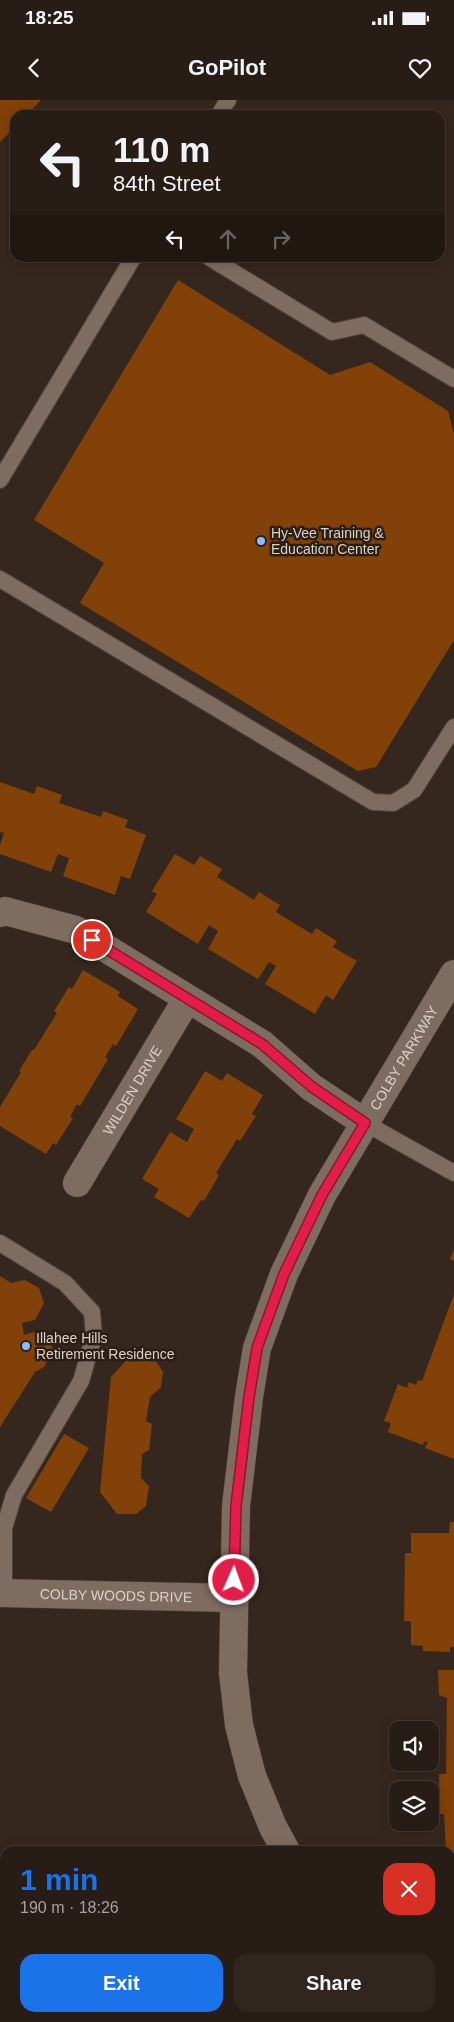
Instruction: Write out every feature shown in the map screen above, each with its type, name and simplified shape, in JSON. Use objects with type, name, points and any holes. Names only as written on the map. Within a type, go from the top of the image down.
[{"type":"street","points":[[0,913],[5,911],[76,930],[262,1044],[312,1087],[365,1123]]},
{"type":"street","name":"COLBY PARKWAY","points":[[283,1846],[273,1827],[252,1776],[240,1725],[233,1673],[236,1506],[257,1348],[284,1274],[322,1195],[454,974]]},
{"type":"street","name":"WILDEN DRIVE","points":[[77,1183],[187,998]]},
{"type":"street","name":"COLBY WOODS DRIVE","points":[[2,1593],[233,1598]]},
{"type":"lane","points":[[0,480],[132,262]]},
{"type":"lane","points":[[217,262],[332,332],[364,325],[454,379]]},
{"type":"lane","points":[[0,579],[373,802],[393,802],[414,790],[454,727]]},
{"type":"lane","points":[[365,1123],[454,1174]]},
{"type":"lane","points":[[0,1243],[65,1283],[92,1312],[94,1336],[81,1381],[14,1495],[4,1528],[2,1593]]},
{"type":"building","points":[[0,100],[41,100],[32,110],[10,110],[10,132],[0,142]]},
{"type":"building","name":"Hy-Vee Training & Education Center","points":[[178,280],[330,375],[370,362],[448,411],[454,434],[454,640],[376,767],[358,771],[80,603],[104,563],[34,520]]},
{"type":"building","points":[[0,782],[34,794],[37,786],[62,795],[59,803],[101,817],[103,811],[128,820],[125,827],[146,835],[130,879],[121,876],[115,895],[63,876],[69,858],[58,854],[51,872],[0,854],[0,845],[4,833],[0,832]]},
{"type":"building","points":[[175,854],[194,865],[200,856],[222,869],[217,877],[254,900],[259,892],[280,905],[276,912],[312,934],[316,928],[337,941],[333,947],[357,961],[333,1000],[326,995],[315,1014],[265,984],[276,966],[269,962],[258,979],[208,949],[218,931],[209,925],[198,944],[146,912],[157,894],[152,891]]},
{"type":"building","points":[[83,970],[120,992],[118,996],[138,1009],[116,1046],[113,1044],[105,1057],[108,1059],[80,1106],[77,1104],[70,1117],[73,1118],[56,1145],[53,1143],[46,1154],[0,1126],[0,1107],[21,1072],[19,1071],[57,1013],[54,1011],[69,987],[72,989]]},
{"type":"building","points":[[205,1071],[222,1081],[227,1073],[263,1095],[252,1114],[256,1116],[240,1141],[237,1139],[216,1173],[219,1175],[204,1201],[201,1200],[189,1218],[154,1197],[159,1189],[142,1179],[170,1132],[187,1142],[194,1129],[176,1119]]},
{"type":"building","points":[[454,1249],[454,1261],[450,1259]]},
{"type":"building","name":"Illahee Hills Retirement Residence","points":[[0,1276],[11,1283],[25,1280],[39,1288],[44,1303],[35,1320],[22,1323],[24,1335],[37,1331],[50,1339],[53,1352],[44,1367],[35,1372],[0,1427]]},
{"type":"building","points":[[454,1294],[454,1459],[425,1448],[428,1442],[424,1441],[423,1445],[388,1432],[391,1423],[384,1421],[398,1384],[407,1388],[409,1382],[416,1385],[418,1380],[422,1381]]},
{"type":"building","points":[[132,1354],[153,1357],[163,1372],[161,1387],[150,1397],[146,1421],[152,1424],[149,1450],[142,1454],[141,1478],[149,1486],[146,1506],[136,1514],[117,1514],[100,1492],[111,1377]]},
{"type":"building","points":[[64,1434],[89,1448],[51,1512],[26,1498]]},
{"type":"building","points":[[450,1522],[454,1522],[454,1647],[450,1647],[450,1652],[423,1651],[423,1646],[411,1645],[411,1621],[404,1621],[405,1553],[411,1553],[411,1533],[449,1533]]},
{"type":"building","points":[[438,1670],[454,1670],[454,1846],[446,1846],[444,1814],[440,1814],[439,1774],[446,1774],[447,1698],[439,1695]]},
{"type":"place","name":"Hy-Vee Training & Education Center","points":[[261,541]]},
{"type":"place","name":"Illahee Hills Retirement Residence","points":[[26,1346]]},
{"type":"route","points":[[92,940],[262,1044],[312,1087],[365,1123],[322,1195],[284,1274],[257,1348],[236,1506],[234,1580]]}]
